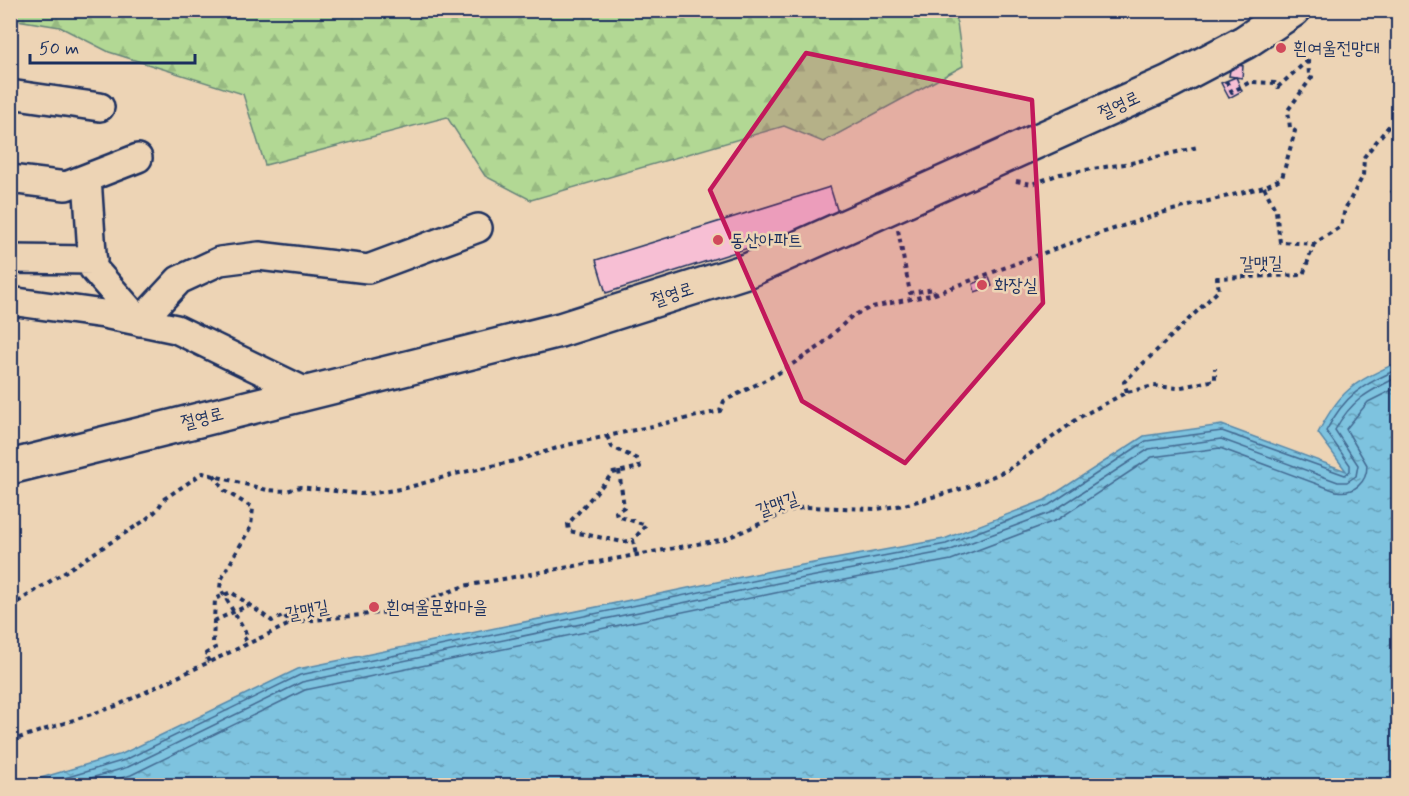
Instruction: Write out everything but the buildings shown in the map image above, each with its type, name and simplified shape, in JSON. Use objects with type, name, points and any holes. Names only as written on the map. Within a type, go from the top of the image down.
[{"type":"main road","name":"절영로","points":[[10,466],[560,330],[749,270],[1169,82],[1245,42],[1293,10]]},
{"type":"lane","points":[[10,94],[100,107]]},
{"type":"lane","points":[[10,179],[66,186],[138,158]]},
{"type":"lane","points":[[87,178],[93,268],[140,322]]},
{"type":"lane","points":[[140,322],[179,280],[220,261],[259,256],[368,269],[478,228]]},
{"type":"lane","points":[[10,259],[93,260]]},
{"type":"lane","points":[[10,301],[104,314],[176,330],[308,393]]},
{"type":"path","points":[[10,607],[144,521],[158,510],[164,499],[204,472],[267,490],[287,491],[300,487],[360,494],[375,493],[406,488],[607,436],[720,411],[724,401],[777,374],[819,347],[852,316],[887,303],[935,294],[1016,262],[1165,212],[1264,187],[1282,178],[1287,167],[1295,131],[1290,128],[1288,110],[1312,77],[1309,75],[1308,60],[1278,87],[1275,83],[1251,82],[1232,92],[1227,83]]},
{"type":"path","points":[[1264,187],[1276,211],[1280,242],[1314,244],[1341,226],[1345,209],[1363,176],[1364,157],[1389,126],[1396,123],[1398,125]]},
{"type":"path","points":[[1014,181],[1032,183],[1059,174],[1122,165],[1198,147]]},
{"type":"path","points":[[1391,193],[1398,188]]},
{"type":"path","points":[[897,226],[910,293],[934,289],[935,294]]},
{"type":"path","name":"갈맷길","points":[[10,741],[116,706],[289,625],[399,611],[464,586],[725,539],[792,510],[806,507],[877,509],[904,505],[968,487],[1008,470],[1080,417],[1126,392],[1124,382],[1219,290],[1217,278],[1304,275],[1314,244]]},
{"type":"path","points":[[1126,392],[1154,386],[1177,388],[1215,380],[1215,368]]},
{"type":"path","points":[[607,436],[612,447],[637,459],[640,467],[620,471],[613,473],[568,524],[569,531],[623,542],[633,540],[646,525],[617,516],[616,512],[624,507],[620,471]]},
{"type":"path","points":[[214,475],[225,491],[253,508],[251,526],[221,580],[220,588],[248,637],[242,641],[244,645]]},
{"type":"path","points":[[633,540],[636,555]]},
{"type":"path","points":[[209,662],[205,654],[215,648],[213,643],[215,599],[231,592],[272,621],[285,615],[289,625]]},
{"type":"path","points":[[214,621],[251,604]]},
{"type":"highlighted area","points":[[806,53],[1032,100],[1043,303],[905,463],[802,401],[710,190]]},
{"type":"green space","points":[[10,11],[952,11],[957,23],[963,66],[823,142],[784,126],[531,200],[485,176],[447,117],[265,165],[243,94],[109,52],[60,27],[11,19]]},
{"type":"water","points":[[1398,362],[1398,785],[17,785],[122,754],[298,669],[775,570],[944,539],[1045,500],[1144,436],[1222,425],[1346,471],[1318,433],[1334,406],[1350,388]]},
{"type":"place","name":"흰여울전망대","points":[[1281,48]]},
{"type":"place","name":"동산아파트","points":[[718,240]]},
{"type":"place","name":"화장실","points":[[982,285]]},
{"type":"place","name":"흰여울문화마을","points":[[374,607]]}]
